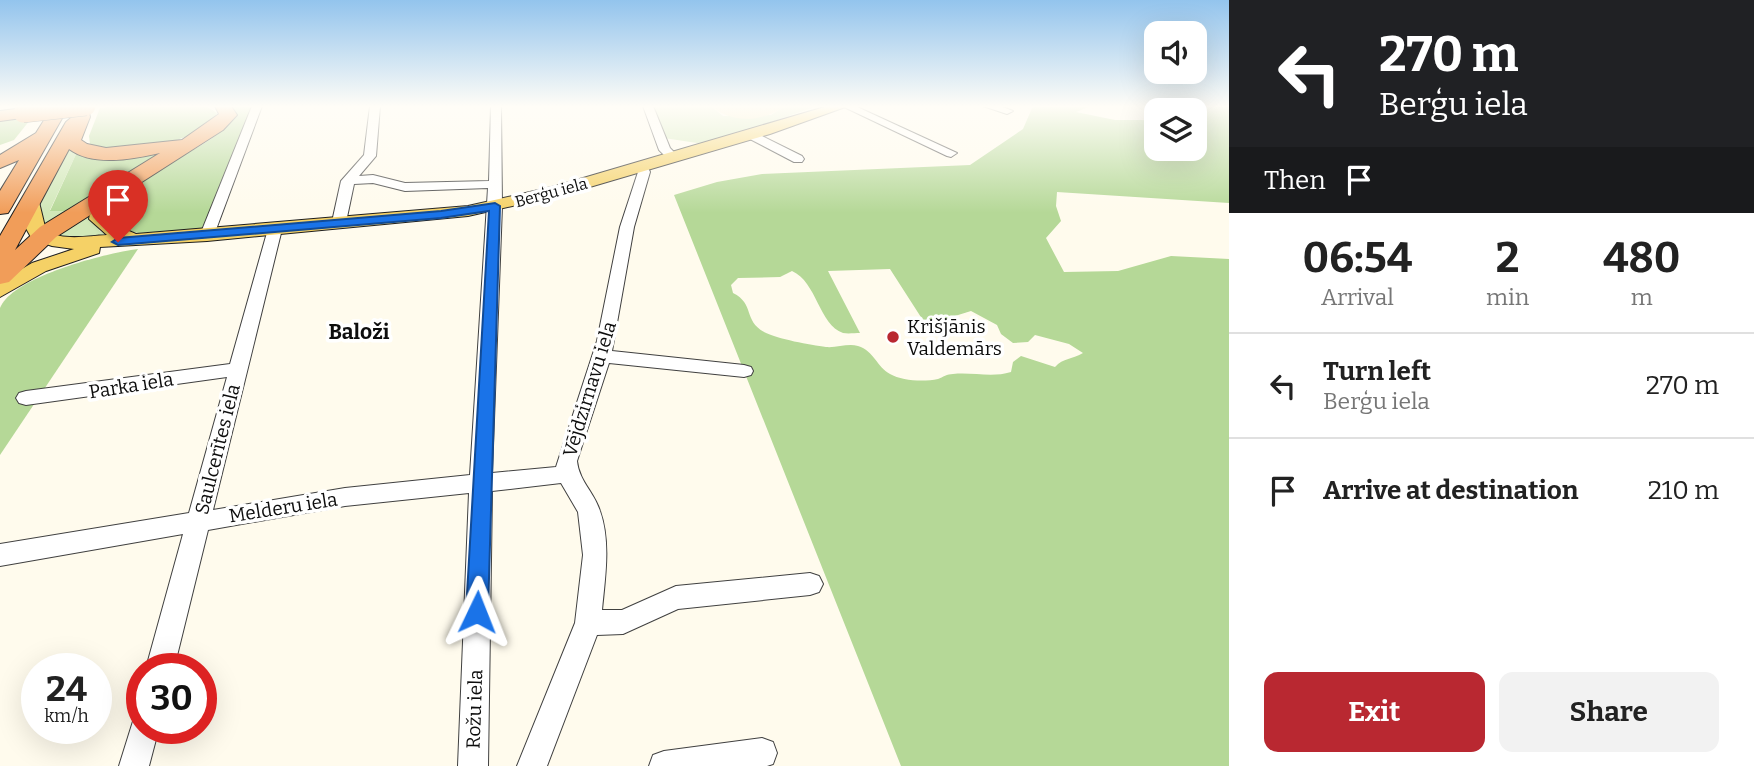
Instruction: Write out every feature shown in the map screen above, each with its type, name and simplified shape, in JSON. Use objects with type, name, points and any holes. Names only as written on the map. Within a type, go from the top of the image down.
[{"type":"highway","points":[[0,162],[35,142]]},
{"type":"highway","points":[[0,208],[40,142]]},
{"type":"highway","points":[[0,256],[64,142]]},
{"type":"highway","points":[[72,142],[90,151],[131,152],[156,149],[180,142]]},
{"type":"highway","points":[[0,277],[41,237],[111,190],[193,142]]},
{"type":"main road","name":"Berģu iela","points":[[41,237],[74,243],[137,240],[441,215],[495,206],[728,142]]},
{"type":"main road","points":[[111,190],[101,203],[99,219],[116,233],[137,240]]},
{"type":"main road","points":[[30,202],[32,228],[41,237]]},
{"type":"main road","points":[[0,290],[55,260],[137,240]]},
{"type":"street","points":[[207,235],[243,142]]},
{"type":"street","points":[[338,222],[348,181],[370,156],[371,142]]},
{"type":"street","name":"Rožu iela","points":[[473,766],[481,483],[495,206],[496,142]]},
{"type":"street","points":[[662,142],[665,150],[673,157]]},
{"type":"street","points":[[765,142],[798,159]]},
{"type":"street","points":[[926,142],[951,153]]},
{"type":"street","name":"Vējdzirnavu iela","points":[[532,766],[588,624],[595,555],[589,511],[567,474],[569,450],[611,322],[630,217],[644,172],[642,166]]},
{"type":"street","points":[[348,181],[373,179],[405,187],[470,183],[495,185]]},
{"type":"street","name":"Saulcerītes iela","points":[[164,653],[275,229]]},
{"type":"street","points":[[601,356],[744,371]]},
{"type":"street","name":"Parka iela","points":[[26,398],[237,369]]},
{"type":"street","name":"Melderu iela","points":[[0,555],[345,497],[567,474]]},
{"type":"street","points":[[588,624],[624,622],[676,598],[810,584]]},
{"type":"street","points":[[134,766],[140,744]]},
{"type":"street","points":[[664,766],[762,753]]},
{"type":"green space","points":[[90,142],[169,142],[120,148],[90,144]]},
{"type":"green space","points":[[206,142],[239,142],[207,231],[139,233],[115,223],[107,213],[118,197],[133,184]]},
{"type":"green space","points":[[1004,142],[1144,142],[1144,161],[1207,161],[1207,142],[1229,142],[1229,203],[1057,192],[1056,206],[1061,221],[1046,238],[1064,272],[1118,271],[1171,256],[1229,259],[1229,766],[901,766],[674,195],[717,182],[762,174],[970,165]],"holes":[[[890,269],[926,325],[971,311],[997,325],[1001,334],[1013,343],[1028,342],[1035,335],[1069,344],[1083,353],[1055,367],[1021,356],[1013,362],[1011,372],[1004,374],[953,374],[920,381],[907,379],[886,371],[868,352],[858,346],[820,346],[764,332],[753,322],[744,302],[733,293],[731,285],[738,278],[780,277],[792,271],[807,284],[828,321],[835,328],[843,333],[860,333],[828,271]]]},
{"type":"green space","points":[[69,149],[77,152],[50,210],[72,211],[43,231],[37,214],[45,191]]},
{"type":"green space","points":[[168,149],[72,211],[50,211],[77,152]]},
{"type":"green space","points":[[94,204],[90,218],[100,231],[111,237],[105,240],[48,235]]},
{"type":"green space","points":[[138,249],[0,455],[0,308],[8,297],[22,286],[61,268]]},
{"type":"place","name":"Krišjānis Valdemārs","points":[[893,337]]},
{"type":"district","name":"Baloži","points":[[359,332]]},
{"type":"route","points":[[118,242],[441,215],[495,206],[477,612]]}]
